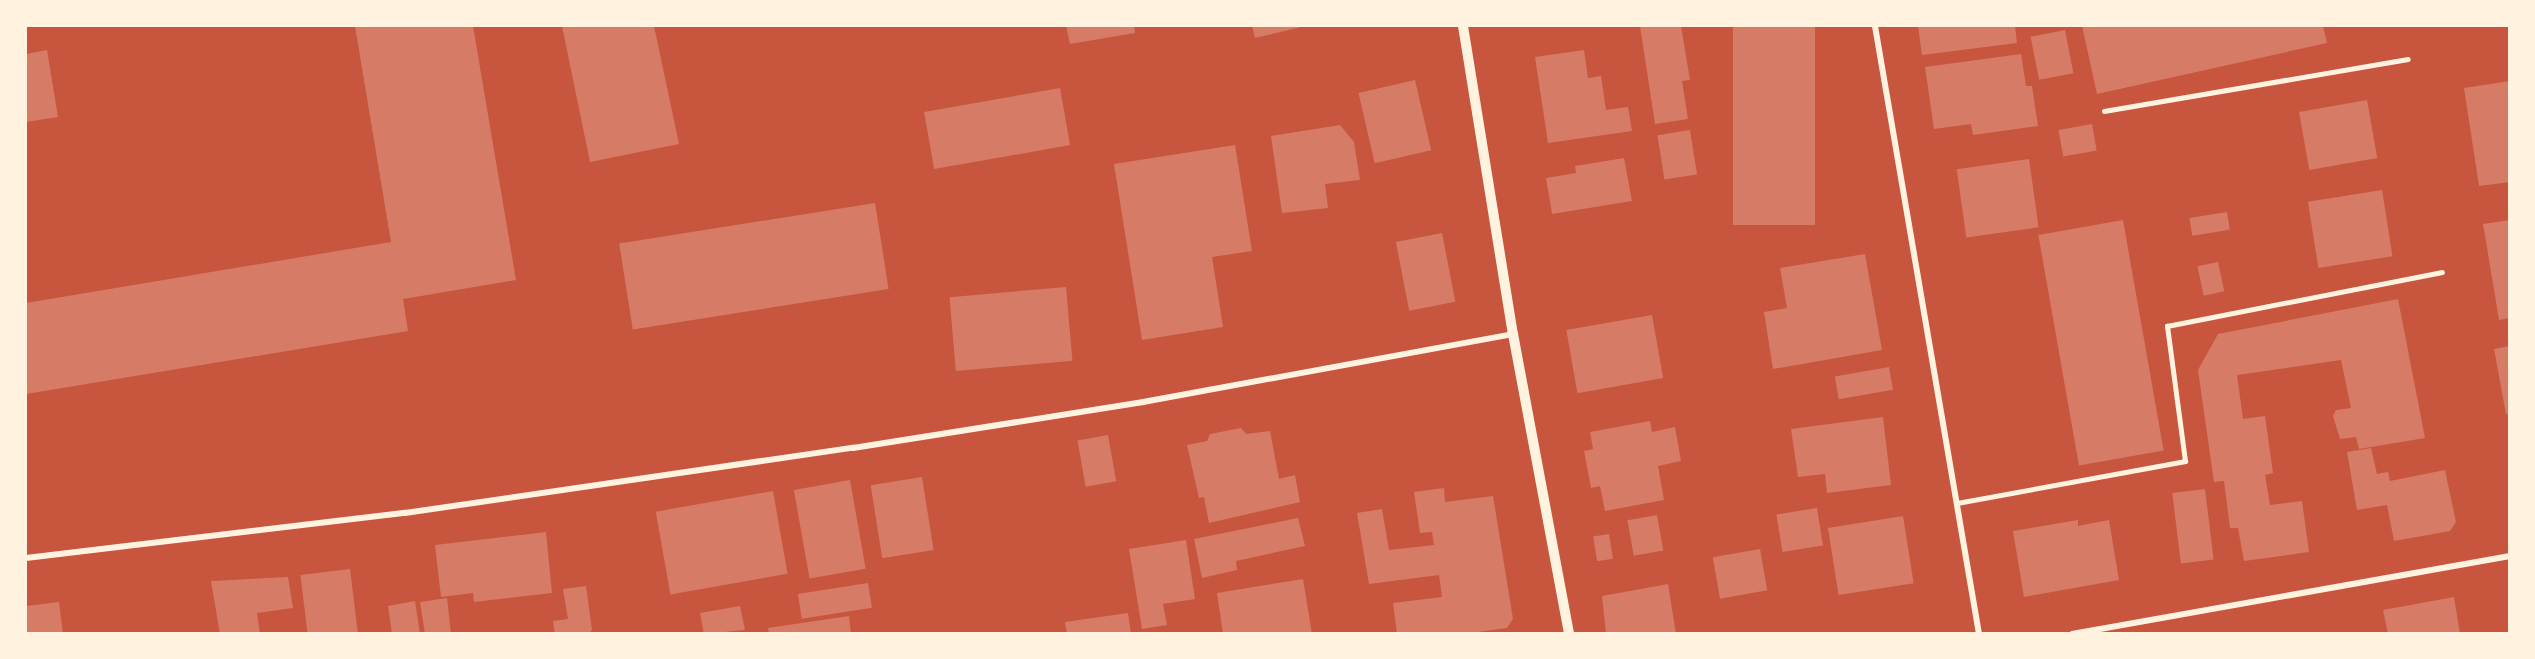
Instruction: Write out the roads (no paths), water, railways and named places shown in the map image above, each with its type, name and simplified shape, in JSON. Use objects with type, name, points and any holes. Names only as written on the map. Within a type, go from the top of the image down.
[{"type":"street","points":[[1463,26],[1513,334],[1569,633]]},
{"type":"street","points":[[1875,26],[1980,633]]},
{"type":"street","points":[[26,558],[405,513],[841,450],[1143,402],[1513,334]]},
{"type":"street","points":[[2072,633],[2510,556]]},
{"type":"lane","points":[[2104,111],[2408,59]]},
{"type":"lane","points":[[1957,503],[2185,461],[2168,326],[2442,272]]}]
